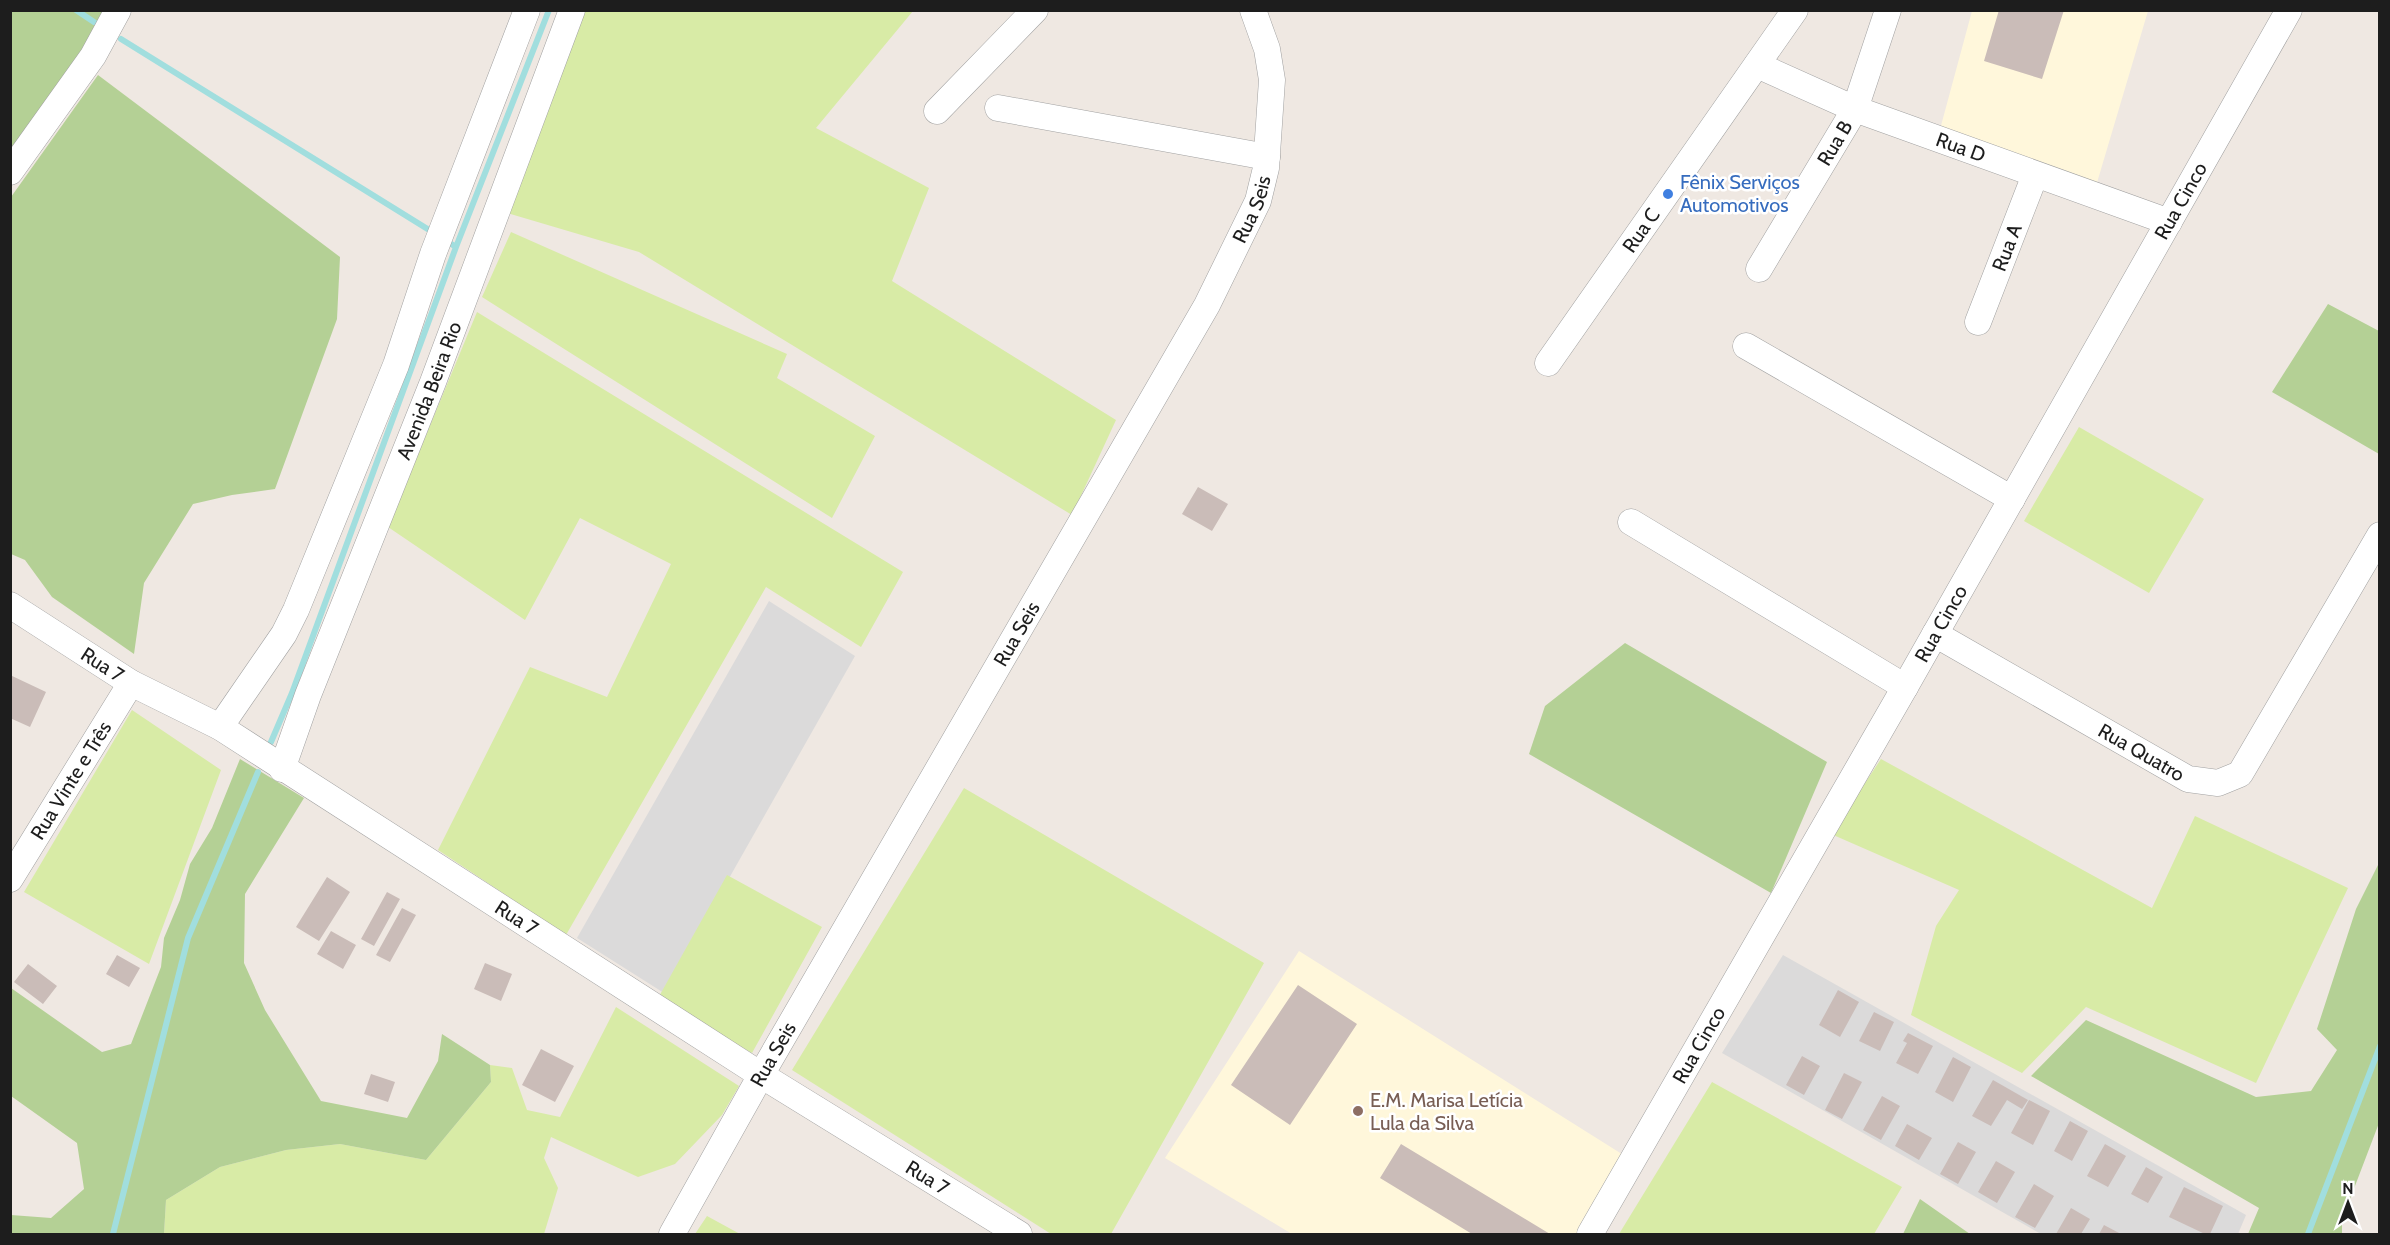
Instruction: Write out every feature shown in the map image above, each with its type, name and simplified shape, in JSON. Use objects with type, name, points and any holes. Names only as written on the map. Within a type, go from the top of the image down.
[{"type":"street","points":[[10,172],[93,56],[118,10]]},
{"type":"street","name":"Avenida Beira Rio","points":[[282,769],[309,695],[412,373],[440,237],[527,10]]},
{"type":"street","name":"Avenida Beira Rio","points":[[220,727],[284,634],[296,610],[412,373],[572,10]]},
{"type":"street","points":[[937,111],[1035,10]]},
{"type":"street","name":"Rua Seis","points":[[672,1234],[761,1075],[1206,305],[1258,201],[1266,168],[1272,80],[1267,49],[1253,10]]},
{"type":"street","name":"Rua C","points":[[1548,363],[1795,10]]},
{"type":"street","name":"Rua B","points":[[1759,269],[1855,109],[1888,10]]},
{"type":"street","name":"Rua Cinco","points":[[1590,1234],[1905,687],[2289,10]]},
{"type":"street","name":"Rua D","points":[[1757,65],[1855,109],[2169,222]]},
{"type":"street","points":[[998,108],[1267,158]]},
{"type":"street","name":"Rua A","points":[[1978,322],[2035,175]]},
{"type":"street","points":[[1746,346],[2012,499]]},
{"type":"street","points":[[1631,522],[1905,687]]},
{"type":"street","name":"Rua Quatro","points":[[1935,634],[2188,778],[2218,783],[2240,774],[2379,535]]},
{"type":"street","name":"Rua 7","points":[[10,605],[131,682],[220,727],[761,1075],[1019,1234]]},
{"type":"street","name":"Rua Vinte e Três","points":[[10,879],[131,682]]},
{"type":"shaded area","points":[[1972,11],[2148,11],[2096,186],[1939,133]]},
{"type":"shaded area","points":[[769,601],[855,656],[664,993],[577,938]]},
{"type":"shaded area","points":[[1299,951],[1625,1156],[1578,1234],[1292,1234],[1165,1158]]},
{"type":"shaded area","points":[[1783,955],[2246,1215],[2238,1234],[2041,1234],[1722,1053]]},
{"type":"green space","points":[[11,11],[108,11],[84,51],[11,155]]},
{"type":"green space","points":[[583,11],[913,11],[816,128],[929,188],[892,281],[1116,420],[1072,515],[639,252],[507,213]]},
{"type":"green space","points":[[98,75],[340,257],[337,319],[275,489],[232,495],[193,504],[144,583],[134,654],[52,597],[25,560],[11,554],[11,197]]},
{"type":"green space","points":[[511,232],[787,354],[777,378],[875,436],[832,518],[482,297]]},
{"type":"green space","points":[[2328,304],[2379,331],[2379,454],[2272,392]]},
{"type":"green space","points":[[477,312],[903,572],[861,647],[766,587],[566,935],[438,850],[530,667],[607,697],[671,564],[580,518],[525,620],[388,527]]},
{"type":"green space","points":[[2079,427],[2204,499],[2149,593],[2024,521]]},
{"type":"green space","points":[[1625,643],[1827,762],[1771,893],[1529,754],[1545,706]]},
{"type":"green space","points":[[132,710],[221,770],[149,964],[24,892]]},
{"type":"green space","points":[[240,759],[304,798],[245,894],[244,963],[265,1010],[321,1101],[407,1118],[438,1061],[442,1034],[490,1065],[491,1082],[426,1160],[340,1144],[286,1150],[220,1167],[166,1200],[164,1234],[11,1234],[11,1215],[51,1218],[84,1189],[77,1143],[11,1096],[11,988],[102,1052],[131,1044],[161,967],[164,938],[180,900],[190,864],[212,828]]},
{"type":"green space","points":[[1881,759],[2152,908],[2195,816],[2348,888],[2256,1083],[2086,1007],[2022,1073],[1911,1015],[1936,926],[1959,890],[1831,834]]},
{"type":"green space","points":[[964,788],[1264,963],[1111,1234],[1051,1234],[792,1070]]},
{"type":"green space","points":[[2379,863],[2379,1123],[2342,1220],[2342,1234],[2248,1234],[2259,1208],[2031,1076],[2086,1020],[2256,1097],[2311,1091],[2337,1050],[2317,1029],[2356,909]]},
{"type":"green space","points":[[727,875],[822,927],[752,1053],[657,1000]]},
{"type":"green space","points":[[616,1007],[739,1086],[722,1115],[675,1164],[638,1177],[551,1137],[544,1158],[558,1188],[544,1234],[164,1234],[166,1200],[220,1167],[286,1150],[340,1144],[426,1160],[491,1082],[490,1065],[512,1068],[527,1110],[560,1117]]},
{"type":"green space","points":[[1712,1082],[1902,1187],[1874,1234],[1619,1234]]},
{"type":"green space","points":[[1920,1199],[1970,1234],[1903,1234]]},
{"type":"green space","points":[[707,1216],[740,1234],[695,1234]]},
{"type":"building","points":[[1999,10],[2064,10],[2042,79],[1984,61]]},
{"type":"building","points":[[1198,487],[1228,504],[1212,531],[1182,514]]},
{"type":"building","points":[[10,675],[46,692],[30,727],[10,718]]},
{"type":"building","points":[[327,877],[350,892],[319,941],[296,927]]},
{"type":"building","points":[[387,892],[400,899],[374,946],[361,939]]},
{"type":"building","points":[[402,908],[416,915],[390,962],[376,955]]},
{"type":"building","points":[[331,931],[356,945],[343,969],[317,954]]},
{"type":"building","points":[[117,955],[140,968],[129,987],[106,974]]},
{"type":"building","points":[[485,963],[512,974],[501,1001],[474,989]]},
{"type":"building","points":[[28,964],[57,986],[43,1004],[14,982]]},
{"type":"building","points":[[1298,985],[1357,1024],[1290,1125],[1231,1085]]},
{"type":"building","points":[[1838,990],[1859,1002],[1840,1037],[1819,1025]]},
{"type":"building","points":[[1874,1012],[1894,1022],[1880,1051],[1859,1041]]},
{"type":"building","points":[[1908,1033],[1933,1046],[1918,1074],[1896,1063],[1907,1043],[1903,1041]]},
{"type":"building","points":[[541,1049],[574,1066],[555,1102],[522,1085]]},
{"type":"building","points":[[1802,1056],[1820,1066],[1804,1095],[1786,1085]]},
{"type":"building","points":[[1953,1057],[1971,1067],[1953,1102],[1935,1092]]},
{"type":"building","points":[[1844,1073],[1862,1082],[1842,1119],[1825,1110]]},
{"type":"building","points":[[371,1074],[395,1082],[388,1102],[364,1094]]},
{"type":"building","points":[[1993,1080],[2028,1100],[2022,1109],[2007,1100],[1991,1126],[1972,1116]]},
{"type":"building","points":[[1882,1096],[1900,1106],[1881,1140],[1863,1130]]},
{"type":"building","points":[[2029,1100],[2050,1111],[2033,1145],[2011,1133]]},
{"type":"building","points":[[2070,1121],[2088,1131],[2072,1161],[2054,1151]]},
{"type":"building","points":[[1907,1124],[1932,1138],[1919,1160],[1895,1146]]},
{"type":"building","points":[[1958,1142],[1976,1152],[1958,1184],[1940,1174]]},
{"type":"building","points":[[1401,1144],[1550,1234],[1472,1234],[1380,1178]]},
{"type":"building","points":[[2105,1144],[2126,1156],[2108,1187],[2087,1176]]},
{"type":"building","points":[[1996,1161],[2015,1172],[1997,1203],[1978,1192]]},
{"type":"building","points":[[2146,1167],[2163,1177],[2148,1203],[2131,1194]]},
{"type":"building","points":[[2034,1184],[2054,1196],[2035,1228],[2015,1217]]},
{"type":"building","points":[[2184,1187],[2223,1206],[2210,1234],[2205,1234],[2169,1217]]},
{"type":"building","points":[[2071,1208],[2090,1219],[2081,1234],[2056,1234]]},
{"type":"building","points":[[2104,1225],[2121,1234],[2099,1234]]},
{"type":"waterway","points":[[76,10],[94,22]]},
{"type":"waterway","points":[[456,247],[549,10]]},
{"type":"waterway","points":[[121,39],[434,233]]},
{"type":"waterway","points":[[271,742],[292,693],[456,247],[445,240]]},
{"type":"waterway","points":[[113,1234],[188,938],[258,772]]},
{"type":"waterway","points":[[2308,1234],[2380,1046]]},
{"type":"place","name":"Fênix Serviços Automotivos","points":[[1668,194]]},
{"type":"place","name":"E.M. Marisa Letícia Lula da Silva","points":[[1358,1111]]}]
